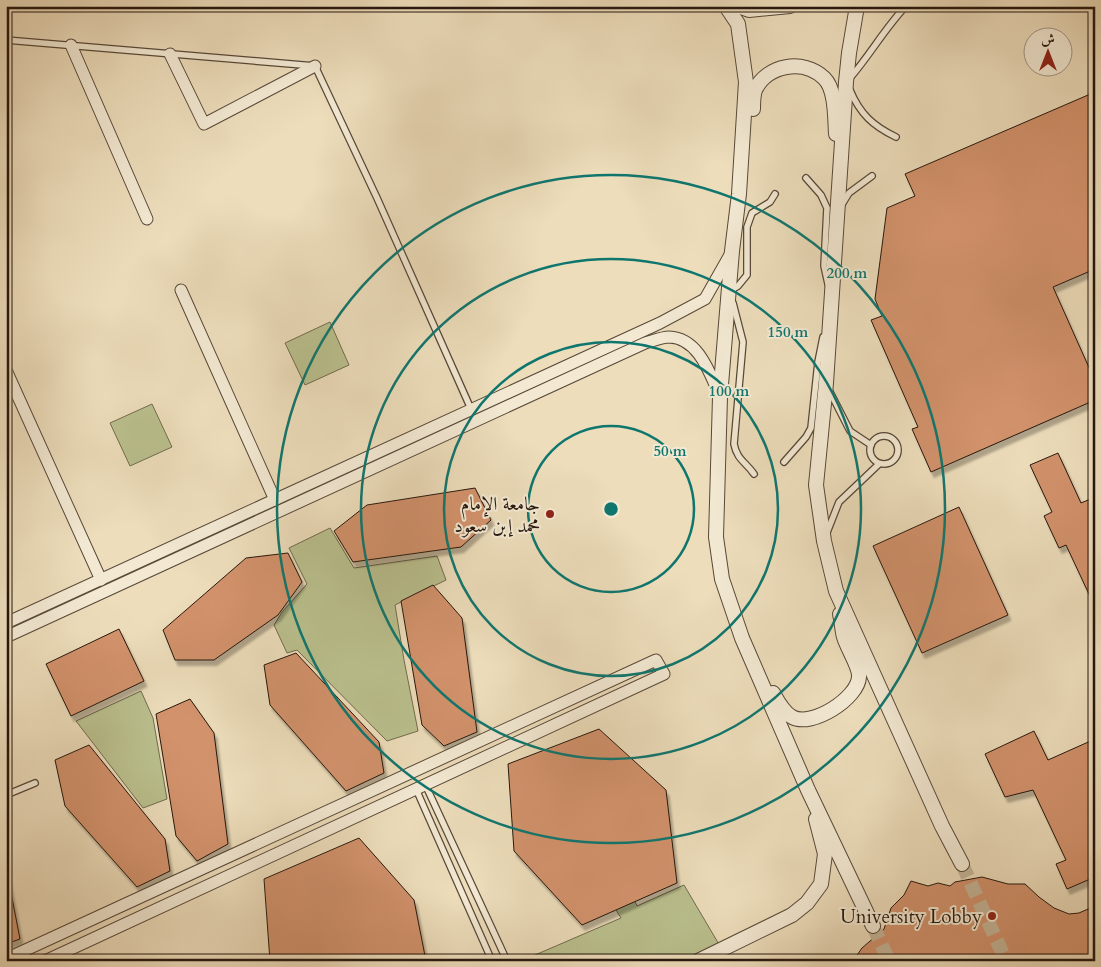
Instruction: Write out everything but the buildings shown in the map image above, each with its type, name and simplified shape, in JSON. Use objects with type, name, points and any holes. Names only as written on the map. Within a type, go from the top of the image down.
[{"type":"street","points":[[726,6],[738,24],[746,82],[739,194],[732,251],[720,397],[716,537],[722,579],[742,638],[808,790],[873,926]]},
{"type":"street","points":[[738,6],[749,10],[790,6]]},
{"type":"street","points":[[742,638],[781,707],[793,718],[805,719],[824,715],[847,698],[856,688],[860,676],[845,638],[824,541],[816,485],[826,383],[846,82],[857,6]]},
{"type":"street","points":[[71,45],[147,219]]},
{"type":"street","points":[[170,54],[204,124],[316,66]]},
{"type":"street","points":[[739,194],[750,142],[754,92],[762,79],[778,69],[792,66],[809,69],[824,78],[833,98],[840,157]]},
{"type":"street","points":[[6,637],[474,415],[660,323],[705,299],[732,251]]},
{"type":"street","points":[[181,290],[275,500]]},
{"type":"street","points":[[6,623],[275,500],[646,343],[669,337],[688,343],[703,359],[720,397]]},
{"type":"street","points":[[6,370],[101,580]]},
{"type":"street","points":[[836,591],[930,800],[962,864]]},
{"type":"street","points":[[6,959],[656,660],[664,674],[45,961]]},
{"type":"street","points":[[698,961],[792,915],[808,903],[821,884],[825,854],[808,790]]},
{"type":"street","points":[[146,895],[153,911]]},
{"type":"lane","points":[[896,137],[872,124],[855,102],[846,82],[863,63],[890,23],[906,6]]},
{"type":"lane","points":[[6,40],[316,66],[474,415]]},
{"type":"lane","points":[[836,214],[849,193],[872,176]]},
{"type":"lane","points":[[784,462],[806,437],[811,428],[818,362],[831,299],[824,266],[826,208],[822,195],[806,178]]},
{"type":"lane","points":[[754,474],[748,465],[736,455],[734,444],[742,342],[730,291],[738,286],[747,275],[747,227],[752,214],[770,202],[775,194]]},
{"type":"lane","points":[[826,383],[850,431],[871,444]]},
{"type":"lane","points":[[824,541],[839,502],[879,464],[893,461],[897,454],[894,440],[883,436],[871,444],[871,456],[879,464]]},
{"type":"lane","points":[[6,795],[35,783]]},
{"type":"lane","points":[[421,786],[492,961]]},
{"type":"lane","points":[[421,786],[507,961]]},
{"type":"green space","points":[[330,322],[349,365],[305,385],[285,343]]},
{"type":"green space","points":[[152,404],[172,447],[130,466],[110,423]]},
{"type":"green space","points":[[330,528],[354,568],[437,556],[446,580],[395,605],[418,731],[387,741],[297,650],[287,653],[274,625],[282,612],[307,584],[289,548]]},
{"type":"green space","points":[[141,691],[153,718],[167,799],[143,808],[76,721]]},
{"type":"green space","points":[[575,843],[615,856],[637,906],[684,885],[720,946],[689,961],[521,961],[621,918]]},
{"type":"tunnel","points":[[962,864],[1006,961]]},
{"type":"tunnel","points":[[873,926],[889,961]]},
{"type":"place","name":"جامعة الإمام محمد إبن سعود","points":[[550,514]]},
{"type":"place","name":"University Lobby","points":[[992,916]]}]
